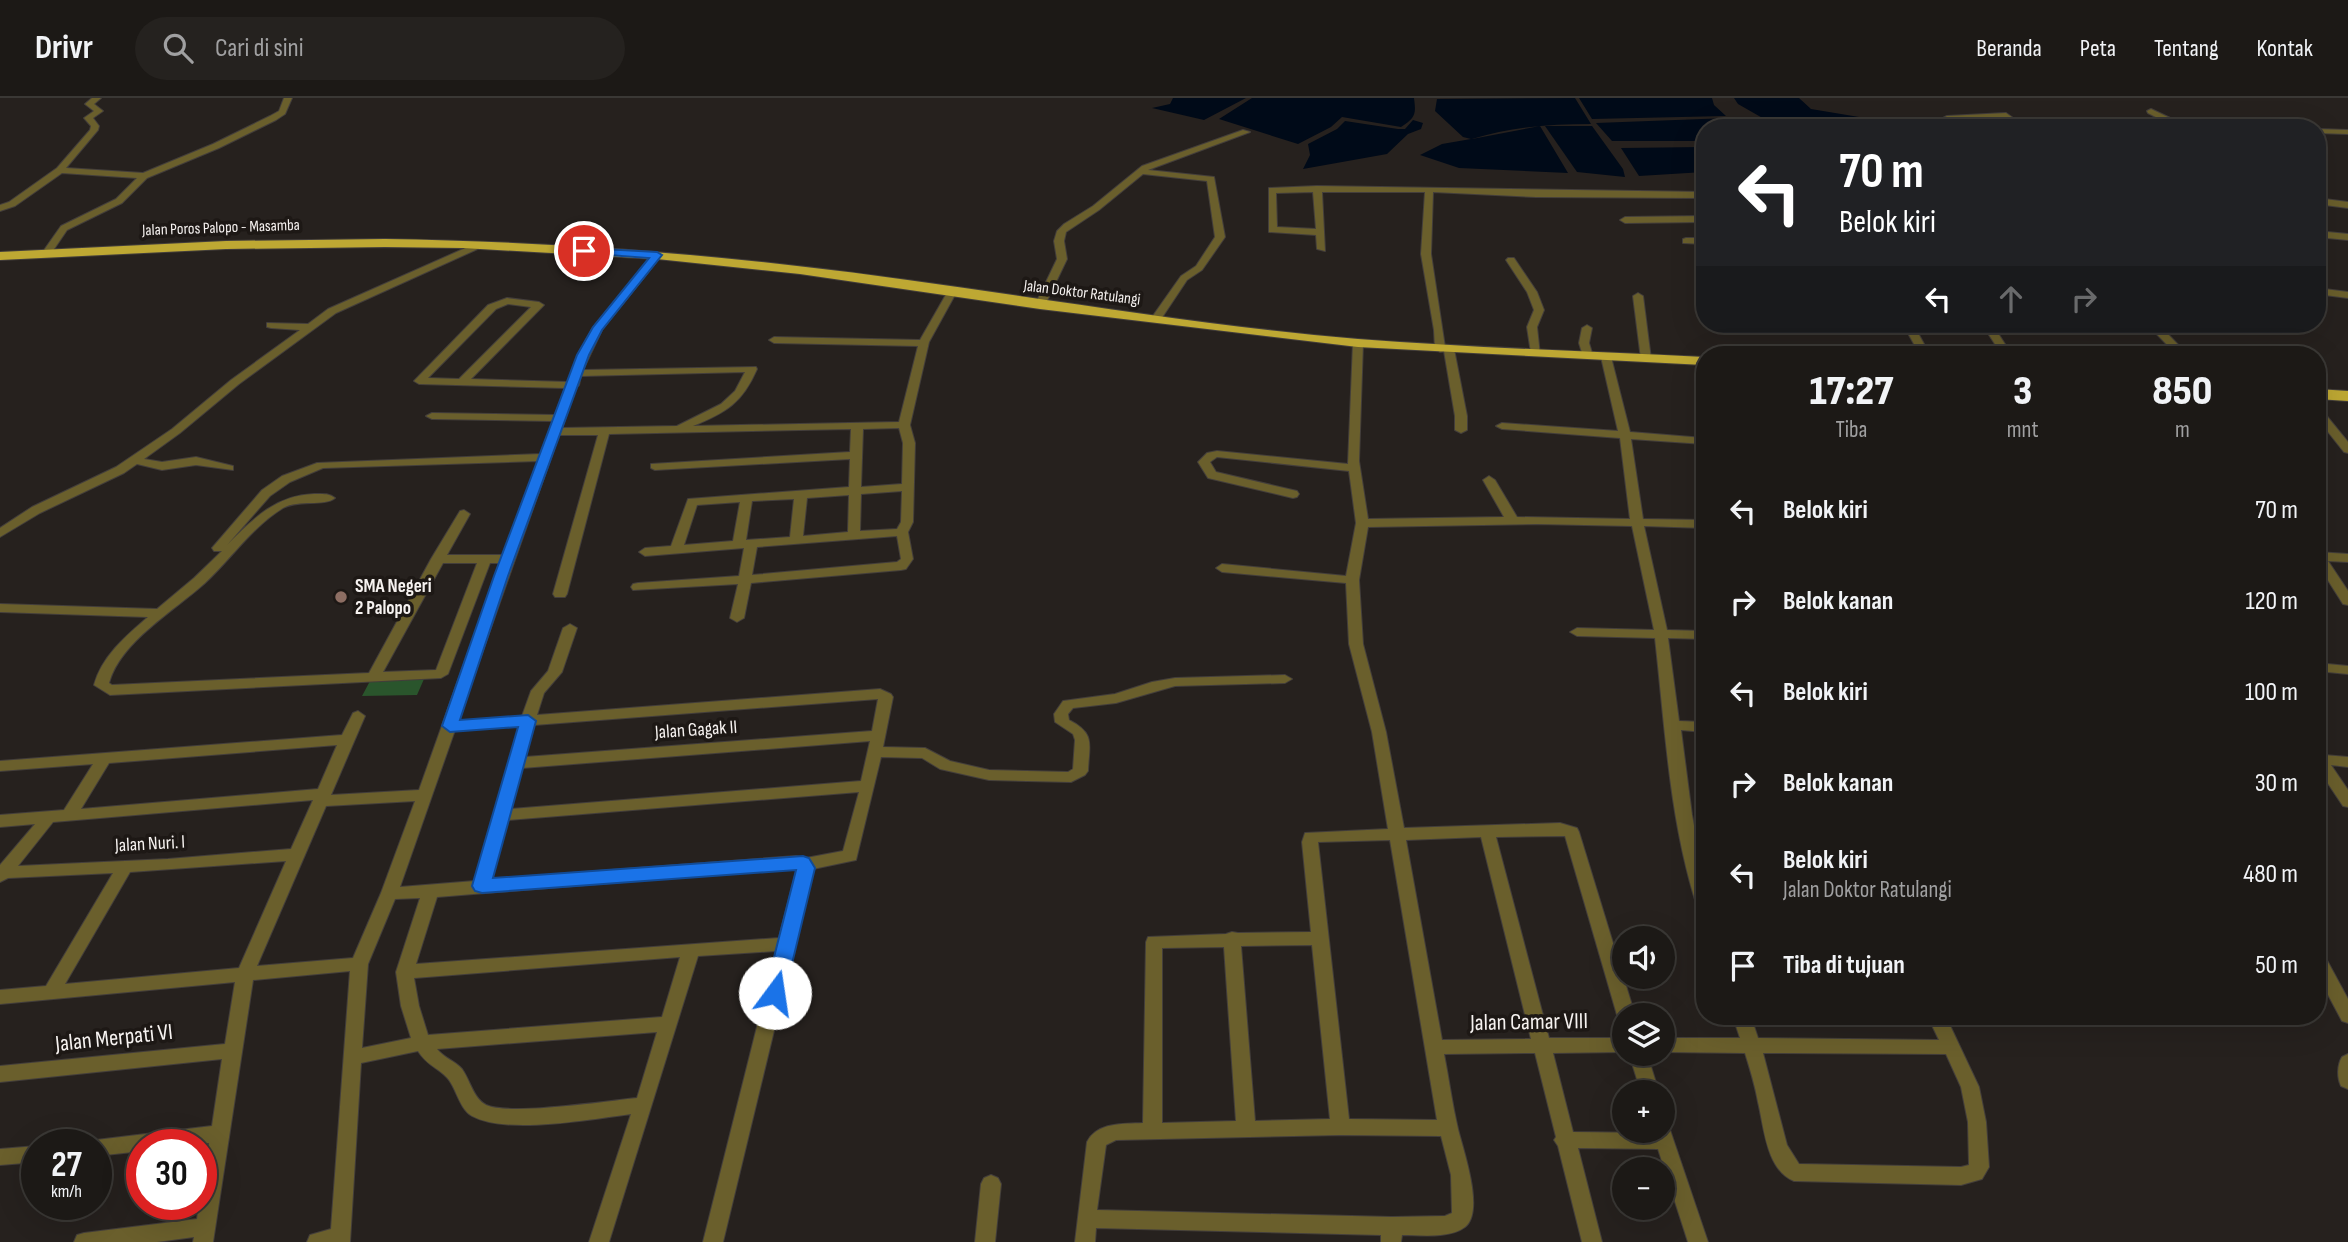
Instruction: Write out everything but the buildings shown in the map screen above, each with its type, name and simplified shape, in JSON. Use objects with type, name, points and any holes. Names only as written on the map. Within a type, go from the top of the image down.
[{"type":"highway","name":"Jalan Poros Palopo - Masamba","points":[[0,256],[251,244],[450,244]]},
{"type":"highway","name":"Jalan Doktor Ratulangi","points":[[450,244],[657,255],[800,270],[1040,305],[1358,343],[1696,361]]},
{"type":"highway","points":[[2326,395],[2348,396]]},
{"type":"street","points":[[0,208],[8,206],[60,170],[94,130],[89,117],[99,111],[89,104],[97,98]]},
{"type":"street","points":[[47,253],[64,228],[119,201],[144,176],[216,146],[273,118],[282,112],[288,98]]},
{"type":"street","points":[[2151,111],[2167,119]]},
{"type":"street","points":[[1947,118],[2006,115],[2011,119]]},
{"type":"street","points":[[2326,131],[2348,132]]},
{"type":"street","points":[[1040,305],[1062,259],[1059,241],[1062,231],[1096,208],[1141,171],[1246,132]]},
{"type":"street","points":[[60,170],[144,176]]},
{"type":"street","points":[[1141,171],[1211,179],[1220,237],[1199,268],[1184,278],[1156,320]]},
{"type":"street","points":[[1317,189],[1322,249]]},
{"type":"street","points":[[1429,189],[1426,254],[1439,330],[1461,416],[1461,430]]},
{"type":"street","points":[[1320,232],[1275,232],[1271,228],[1272,190],[1429,189],[1561,195],[1696,195]]},
{"type":"street","points":[[2326,202],[2348,205]]},
{"type":"street","points":[[1625,220],[1696,219]]},
{"type":"street","points":[[2326,235],[2348,237]]},
{"type":"street","points":[[1686,242],[1696,241]]},
{"type":"street","points":[[0,533],[36,510],[120,470],[308,327],[340,307],[479,245]]},
{"type":"street","points":[[317,1242],[340,1239],[359,964],[389,893],[507,559],[583,355],[597,329],[657,255]]},
{"type":"street","points":[[1511,260],[1532,292],[1539,310],[1532,327],[1536,354]]},
{"type":"street","points":[[2326,292],[2348,295]]},
{"type":"street","points":[[638,587],[901,566],[907,559],[902,532],[907,522],[909,443],[904,425],[924,343],[951,293]]},
{"type":"street","points":[[1638,296],[1646,359]]},
{"type":"street","points":[[461,383],[539,305],[507,301],[492,307],[419,380],[461,383],[752,369],[742,393],[717,412],[673,430]]},
{"type":"street","points":[[271,325],[308,327]]},
{"type":"street","points":[[1587,328],[1584,344],[1588,356]]},
{"type":"street","points":[[2161,333],[2174,346]]},
{"type":"street","points":[[774,340],[924,343]]},
{"type":"street","points":[[1086,1219],[1391,1234],[1457,1222],[1462,1216],[1461,1175],[1448,1128],[1379,732],[1356,644],[1352,580],[1362,523],[1354,468],[1358,343]]},
{"type":"street","points":[[1606,357],[1625,435],[1637,521],[1661,633],[1671,725],[1696,877]]},
{"type":"street","points":[[432,416],[558,425],[604,432],[904,425]]},
{"type":"street","points":[[2326,422],[2348,450]]},
{"type":"street","points":[[854,536],[857,426]]},
{"type":"street","points":[[1502,426],[1696,440]]},
{"type":"street","points":[[560,594],[604,432]]},
{"type":"street","points":[[1293,494],[1212,475],[1204,462],[1211,455],[1217,454],[1354,468]]},
{"type":"street","points":[[655,466],[856,455]]},
{"type":"street","points":[[218,548],[266,493],[286,479],[321,465],[544,457]]},
{"type":"street","points":[[135,460],[164,467],[196,461],[229,468]]},
{"type":"street","points":[[1489,480],[1513,521]]},
{"type":"street","points":[[676,549],[692,502],[908,487]]},
{"type":"street","points":[[796,540],[801,494]]},
{"type":"street","points":[[329,498],[301,499],[275,508],[197,583],[159,613],[109,665],[101,678],[104,688],[467,673]]},
{"type":"street","points":[[737,618],[745,580],[747,498]]},
{"type":"street","points":[[374,676],[464,513]]},
{"type":"street","points":[[1362,523],[1637,521],[1696,524]]},
{"type":"street","points":[[645,552],[902,532]]},
{"type":"street","points":[[2326,557],[2348,558]]},
{"type":"street","points":[[437,559],[507,559]]},
{"type":"street","points":[[441,674],[485,559]]},
{"type":"street","points":[[1222,568],[1352,580]]},
{"type":"street","points":[[2326,568],[2348,601]]},
{"type":"street","points":[[0,608],[159,613]]},
{"type":"street","points":[[482,886],[538,691],[555,672],[570,628]]},
{"type":"street","points":[[1577,632],[1696,635]]},
{"type":"street","points":[[2326,668],[2348,670]]},
{"type":"street","points":[[876,752],[925,753],[946,765],[989,775],[1071,777],[1080,771],[1082,740],[1079,731],[1062,722],[1061,714],[1068,704],[1116,698],[1175,682],[1285,679]]},
{"type":"street","points":[[389,893],[430,892],[796,862],[806,864],[850,856],[886,699],[885,695],[880,694],[450,726]]},
{"type":"street","points":[[84,1242],[203,1234],[245,974],[345,740],[358,716]]},
{"type":"street","points":[[1671,725],[1696,727]]},
{"type":"street","name":"Jalan Gagak II","points":[[517,763],[878,735]]},
{"type":"street","points":[[0,766],[345,740]]},
{"type":"street","points":[[2326,759],[2348,762]]},
{"type":"street","points":[[69,815],[103,760]]},
{"type":"street","points":[[2326,770],[2348,802]]},
{"type":"street","points":[[502,815],[868,786]]},
{"type":"street","points":[[0,821],[322,797],[425,795]]},
{"type":"street","points":[[2,874],[48,818]]},
{"type":"street","points":[[1340,1127],[1310,839],[1560,829],[1571,832],[1622,1003]]},
{"type":"street","points":[[1487,831],[1592,1242]]},
{"type":"street","name":"Jalan Nuri. I","points":[[2,874],[298,854]]},
{"type":"street","points":[[713,1242],[806,864]]},
{"type":"street","points":[[51,993],[125,867]]},
{"type":"street","points":[[430,892],[405,972],[409,1006],[424,1043],[435,1060],[452,1071],[475,1108],[481,1112],[505,1116],[644,1105]]},
{"type":"street","points":[[1152,1131],[1154,942],[1231,938],[1319,938]]},
{"type":"street","points":[[1231,938],[1246,1129]]},
{"type":"street","points":[[405,972],[787,944]]},
{"type":"street","points":[[599,1242],[691,950]]},
{"type":"street","points":[[0,997],[359,964]]},
{"type":"street","points":[[2326,975],[2348,1016]]},
{"type":"street","points":[[352,1057],[424,1043],[669,1024]]},
{"type":"street","points":[[1745,1025],[1765,1090],[1776,1141],[1787,1165],[1794,1172],[1940,1176],[1975,1173],[1979,1167],[1977,1122],[1970,1087],[1941,1025]]},
{"type":"street","name":"Jalan Camar VIII","points":[[1434,1047],[1612,1045]]},
{"type":"street","points":[[1675,1045],[1951,1047]]},
{"type":"street","name":"Jalan Merpati VI","points":[[0,1074],[232,1051]]},
{"type":"street","points":[[2348,1062],[2348,1081]]},
{"type":"street","points":[[1085,1242],[1098,1140],[1115,1132],[1340,1127],[1448,1128]]},
{"type":"street","points":[[112,1147],[220,1133]]},
{"type":"street","points":[[1564,1140],[1612,1138]]},
{"type":"street","points":[[1665,1143],[1698,1242]]},
{"type":"street","points":[[0,1157],[21,1155]]},
{"type":"street","points":[[985,1242],[991,1184]]},
{"type":"green space","points":[[424,679],[417,695],[362,696],[370,681]]},
{"type":"water","points":[[1173,98],[1246,98],[1204,120],[1152,108],[1170,104]]},
{"type":"water","points":[[1252,98],[1414,98],[1415,112],[1401,127],[1342,117],[1331,127],[1298,144],[1219,119]]},
{"type":"water","points":[[1575,98],[1591,124],[1540,126],[1568,173],[1459,168],[1420,155],[1442,144],[1471,139],[1463,137],[1435,111],[1437,99]],"holes":[[[1539,126],[1472,139],[1501,132]]]},
{"type":"water","points":[[1579,98],[1712,98],[1714,105],[1726,116],[1592,119]]},
{"type":"water","points":[[1734,98],[1799,98],[1811,109],[1867,119],[1764,119],[1738,104]]},
{"type":"water","points":[[1696,119],[1696,141],[1612,141],[1596,123]]},
{"type":"water","points":[[1413,120],[1423,123],[1421,129],[1408,134],[1387,154],[1303,169],[1310,155],[1308,144],[1337,129],[1345,121],[1405,129]]},
{"type":"water","points":[[1545,126],[1592,126],[1623,169],[1625,177],[1577,172]]},
{"type":"water","points":[[1696,147],[1696,172],[1639,176],[1621,148]]},
{"type":"place","name":"SMA Negeri 2 Palopo","points":[[341,597]]},
{"type":"route","points":[[584,251],[657,255],[597,329],[583,355],[501,576],[450,726],[528,721],[482,886],[796,862],[806,864],[775,993]]}]
